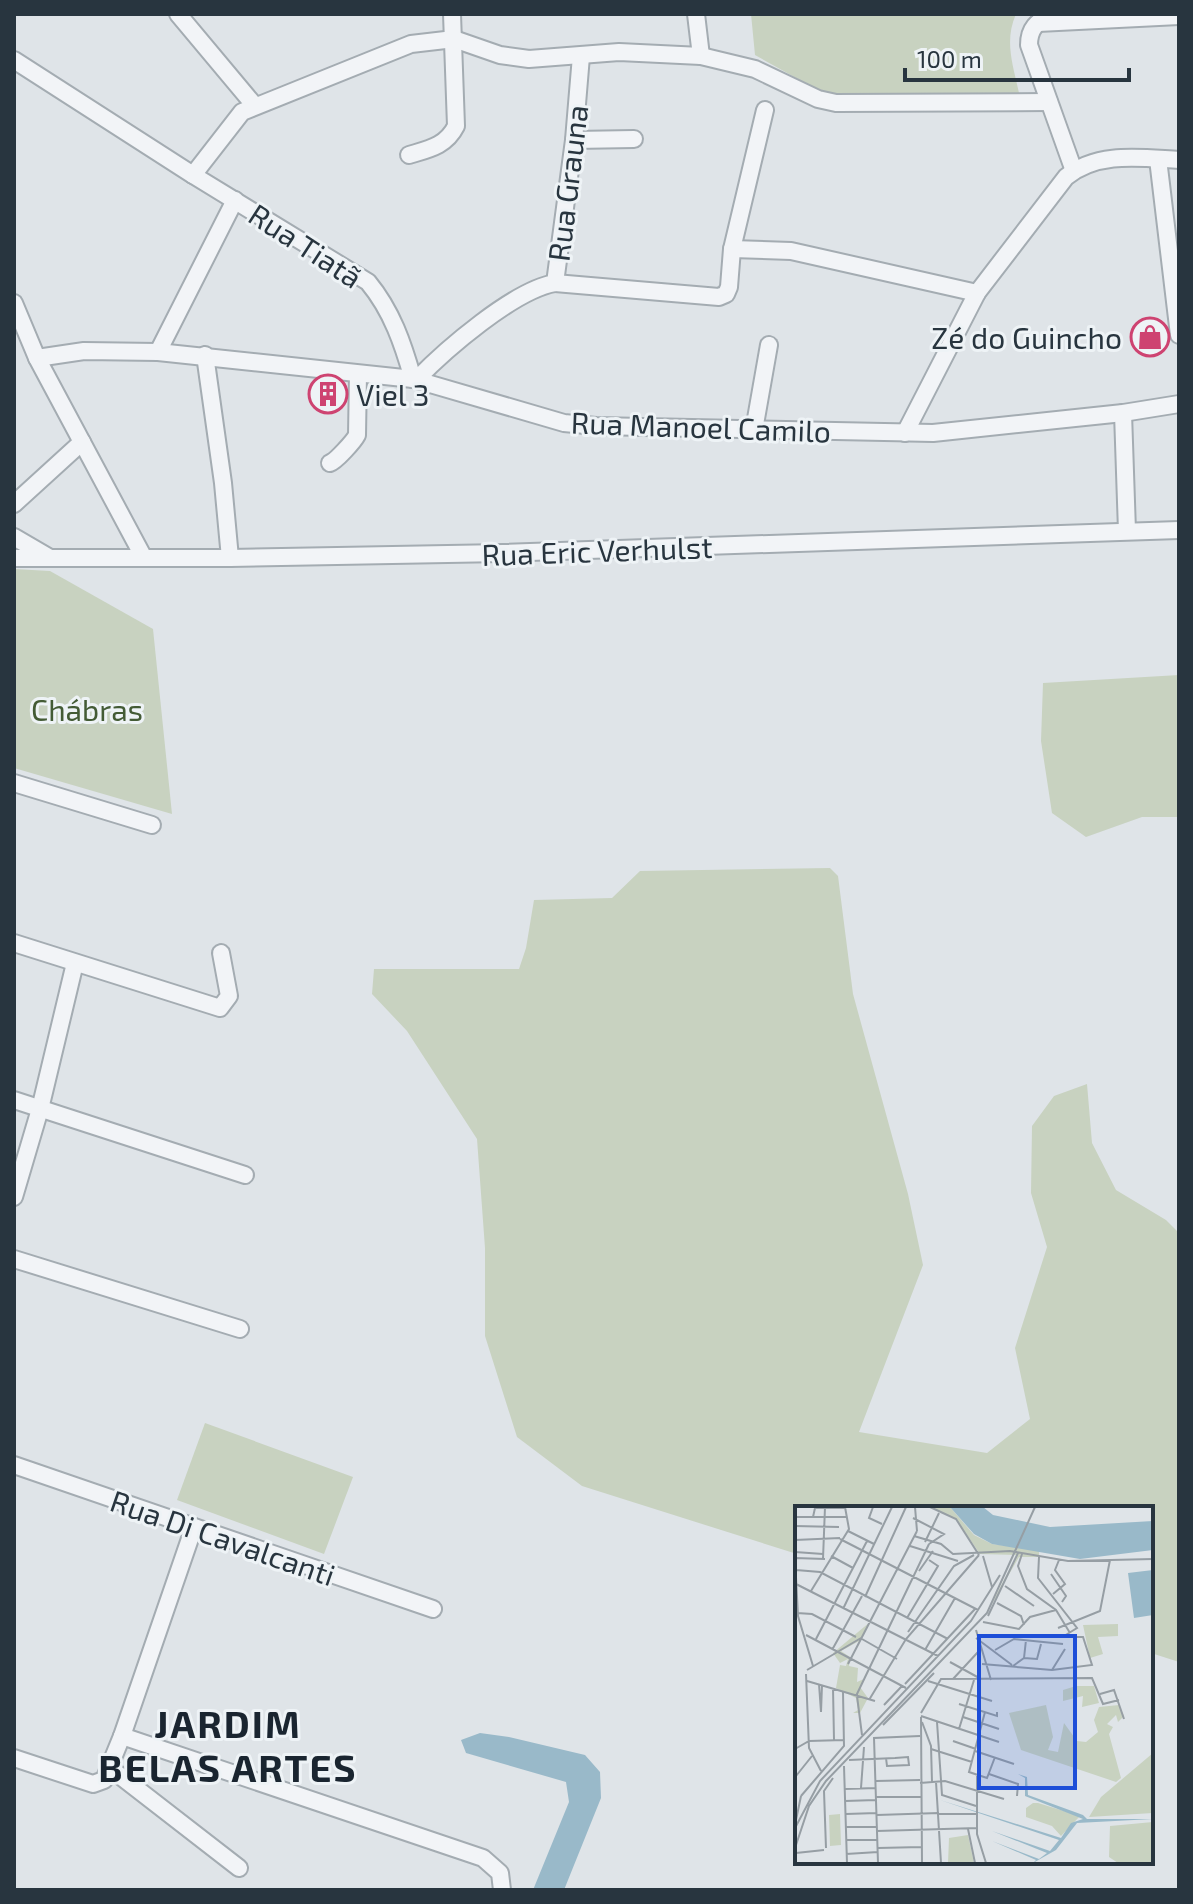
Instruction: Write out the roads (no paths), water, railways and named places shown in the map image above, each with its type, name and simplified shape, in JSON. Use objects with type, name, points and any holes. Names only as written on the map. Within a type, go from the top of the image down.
[{"type":"street","points":[[178,14],[255,106]]},
{"type":"street","points":[[409,155],[441,145],[456,126],[452,14]]},
{"type":"street","points":[[696,14],[701,56]]},
{"type":"street","points":[[1074,171],[1029,45],[1029,36],[1043,18],[1179,16]]},
{"type":"street","points":[[14,60],[193,175],[237,117],[255,106],[411,44],[454,39],[514,58],[619,52],[701,56],[755,69],[828,102],[1049,102]]},
{"type":"street","name":"Rua Grauna","points":[[414,379],[444,351],[528,292],[555,283],[574,140],[581,56]]},
{"type":"street","points":[[555,283],[719,297],[726,294],[732,249],[765,110]]},
{"type":"street","points":[[574,140],[634,139]]},
{"type":"street","points":[[905,433],[977,293],[1066,177],[1107,159],[1179,160]]},
{"type":"street","points":[[1158,159],[1179,335]]},
{"type":"street","name":"Rua Tiatã","points":[[193,175],[368,282],[401,336],[414,379]]},
{"type":"street","points":[[158,352],[235,200]]},
{"type":"street","points":[[732,249],[791,251],[977,293]]},
{"type":"street","points":[[14,303],[37,358],[144,558]]},
{"type":"street","points":[[754,430],[769,345]]},
{"type":"street","name":"Rua Manoel Camilo","points":[[37,358],[84,351],[158,352],[414,379],[580,425],[955,432],[1179,404]]},
{"type":"street","points":[[205,355],[230,558]]},
{"type":"street","points":[[330,463],[337,460],[357,435],[358,374]]},
{"type":"street","points":[[1123,413],[1127,531]]},
{"type":"street","points":[[14,504],[82,442]]},
{"type":"street","name":"Rua Eric Verhulst","points":[[14,558],[503,553],[1179,530]]},
{"type":"street","points":[[14,537],[51,558]]},
{"type":"street","points":[[14,783],[152,825]]},
{"type":"street","points":[[14,943],[220,1008],[229,996],[221,953]]},
{"type":"street","points":[[14,1197],[40,1109],[75,963]]},
{"type":"street","points":[[14,1100],[245,1175]]},
{"type":"street","points":[[14,1259],[240,1329]]},
{"type":"street","name":"Rua Di Cavalcanti","points":[[14,1465],[433,1609]]},
{"type":"street","points":[[14,1758],[93,1784],[104,1780],[194,1527]]},
{"type":"street","points":[[122,1736],[483,1858],[500,1873],[502,1890]]},
{"type":"street","points":[[110,1768],[239,1868]]},
{"type":"water","points":[[480,1733],[585,1755],[600,1772],[601,1798],[564,1890],[533,1890],[569,1802],[566,1782],[466,1753],[461,1740]]},
{"type":"place","name":"Zé do Guincho","points":[[1150,337]]},
{"type":"place","name":"Viel 3","points":[[328,394]]},
{"type":"district","name":"JARDIM BELAS ARTES","points":[[228,1745]]},
{"type":"park label","name":"Chábras","points":[[87,709]]}]
